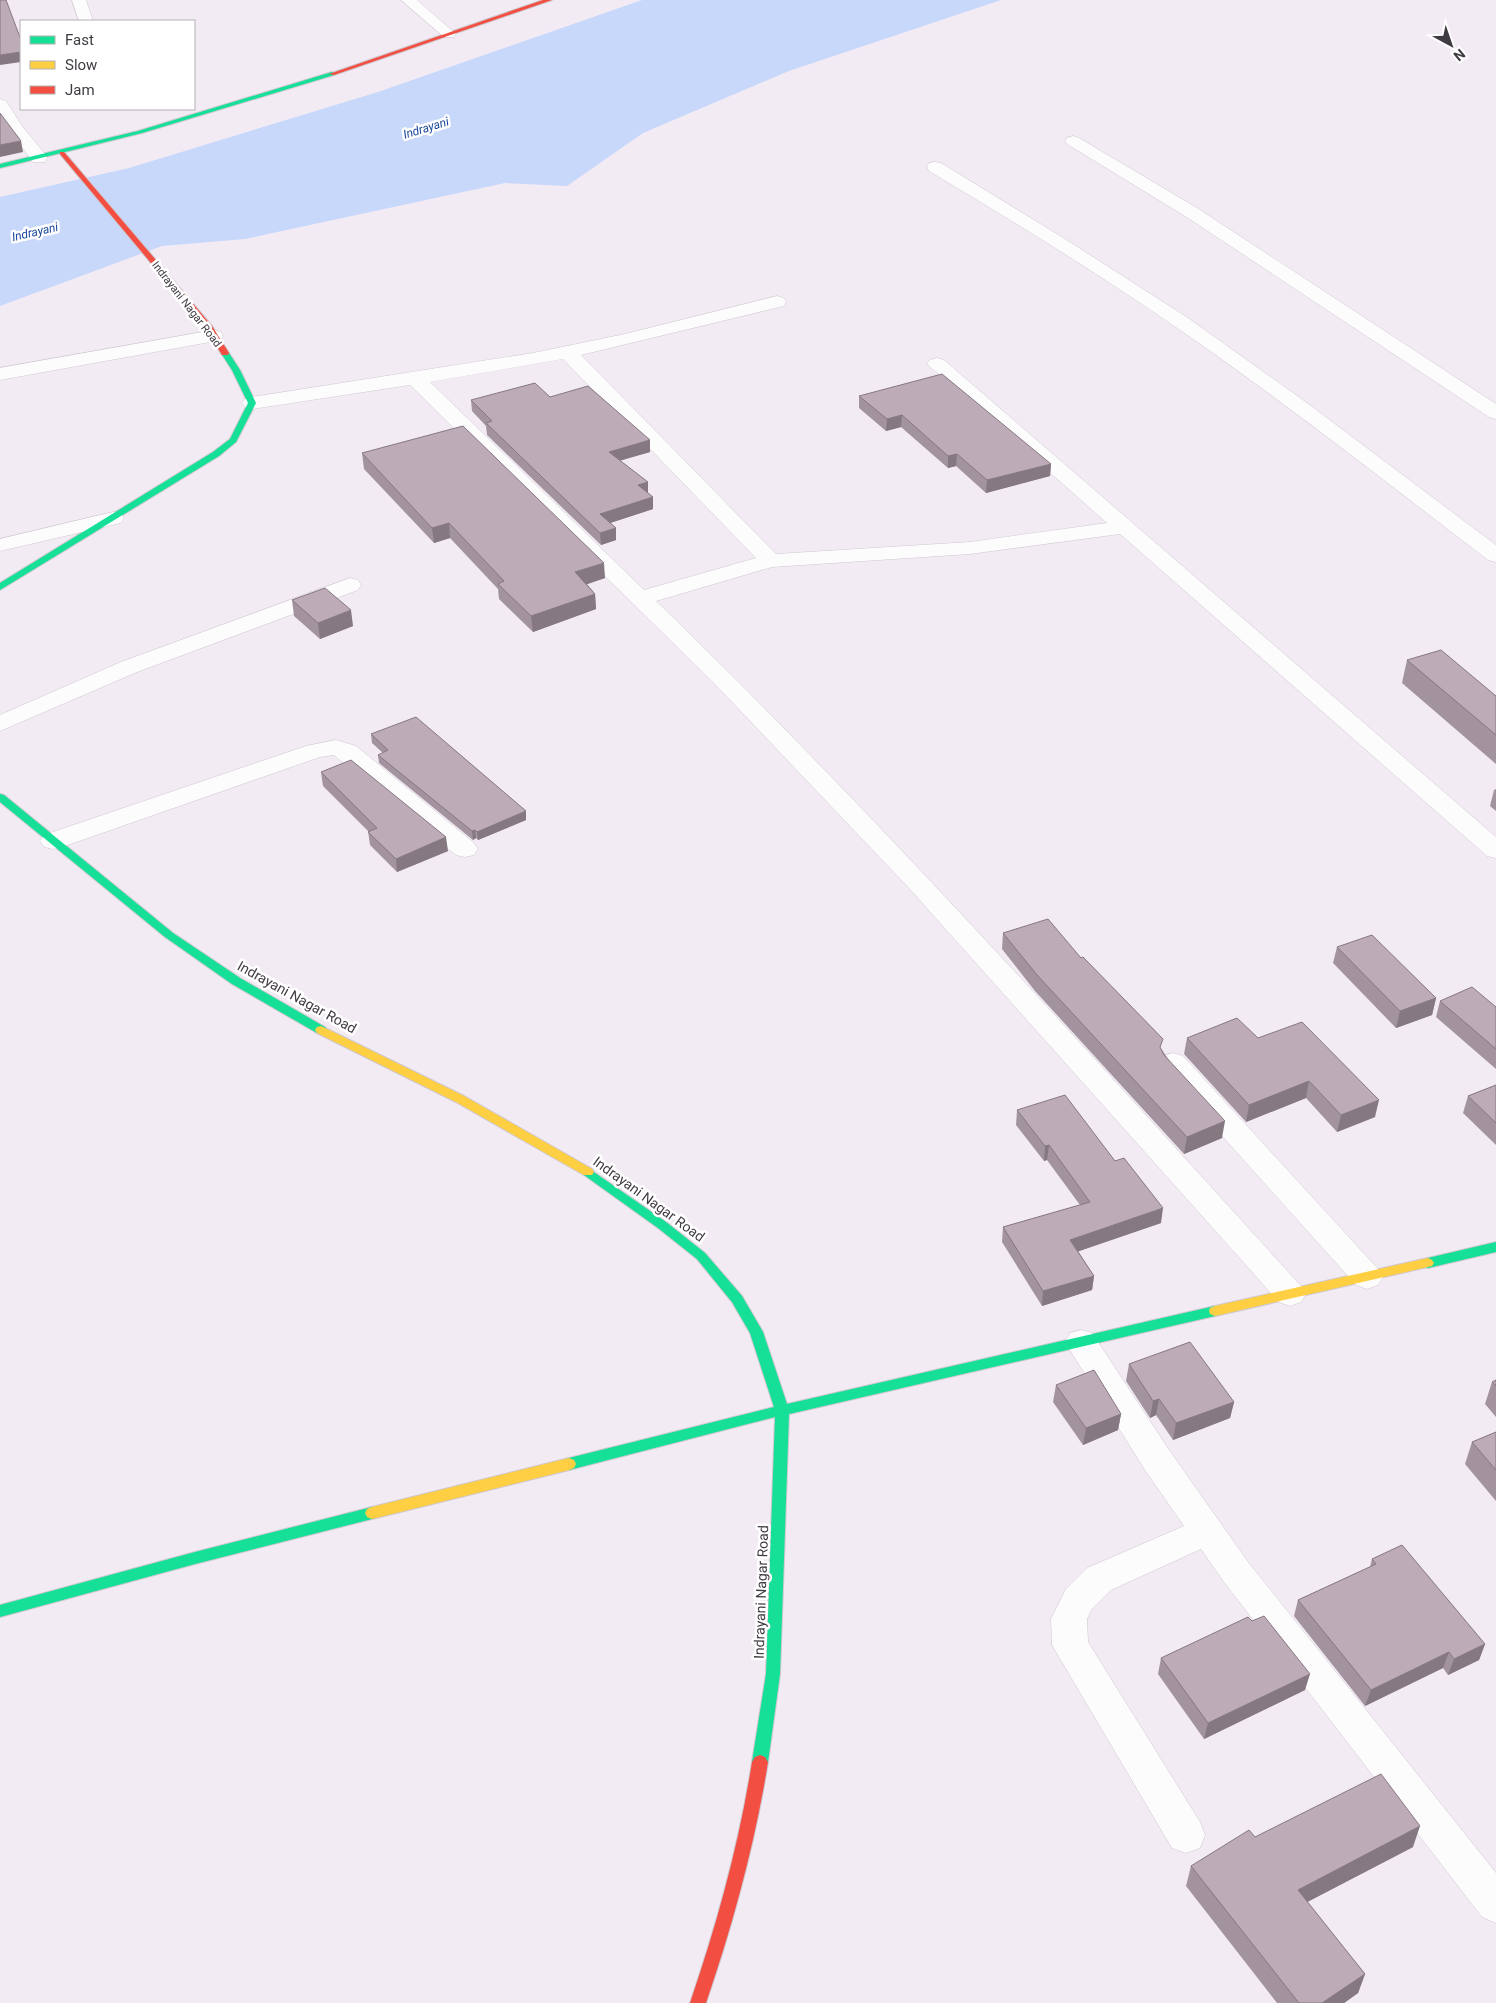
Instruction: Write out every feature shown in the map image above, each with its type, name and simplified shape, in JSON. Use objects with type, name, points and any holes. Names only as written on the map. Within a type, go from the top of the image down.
[{"type":"street","points":[[79,0],[86,20]]},
{"type":"street","points":[[408,0],[449,34]]},
{"type":"street","points":[[0,166],[39,158],[251,101],[549,0]]},
{"type":"street","points":[[0,104],[15,128],[39,158]]},
{"type":"street","points":[[1073,141],[1191,212],[1496,412]]},
{"type":"street","name":"Indrayani Nagar Road","points":[[62,152],[70,164],[151,256],[211,332],[236,370],[252,403]]},
{"type":"street","points":[[935,167],[1055,240],[1182,322],[1496,555]]},
{"type":"street","points":[[0,587],[216,454],[233,440],[252,403],[415,379],[566,351],[776,302]]},
{"type":"street","points":[[0,374],[211,332]]},
{"type":"street","points":[[566,351],[772,561]]},
{"type":"street","points":[[936,364],[1496,850]]},
{"type":"street","points":[[415,379],[722,677],[918,882],[1290,1294]]},
{"type":"street","points":[[0,545],[113,518]]},
{"type":"street","points":[[641,598],[772,561],[970,548],[1125,527]]},
{"type":"street","points":[[0,724],[55,697],[114,672],[350,585]]},
{"type":"street","points":[[53,841],[306,754],[336,746],[347,751],[465,850]]},
{"type":"street","name":"Indrayani Nagar Road","points":[[0,797],[169,935],[236,981],[325,1032],[460,1098],[580,1167],[662,1225],[701,1256],[737,1299],[756,1332],[782,1410],[778,1563],[771,1684],[752,1811],[719,1944],[698,2003]]},
{"type":"street","points":[[1173,1063],[1367,1277]]},
{"type":"street","points":[[0,1611],[205,1555],[782,1410],[1496,1247]]},
{"type":"street","points":[[1081,1342],[1157,1460],[1236,1572],[1374,1751],[1496,1904]]},
{"type":"street","points":[[1186,1835],[1070,1645],[1069,1619],[1078,1600],[1099,1579],[1207,1531]]},
{"type":"water","name":"Indrayani","points":[[642,0],[1001,0],[789,71],[643,133],[567,186],[505,183],[245,239],[162,246],[0,306],[0,197],[129,168],[378,92]]},
{"type":"building","points":[[0,0],[6,0],[20,37],[20,52],[0,55]]},
{"type":"building","points":[[0,113],[21,141],[0,145]]},
{"type":"building","points":[[942,374],[1051,464],[987,480],[957,454],[948,456],[902,415],[887,419],[859,396]]},
{"type":"building","points":[[535,383],[550,397],[588,386],[650,440],[609,452],[648,482],[638,485],[653,497],[600,514],[616,528],[600,533],[486,423],[492,421],[471,400]]},
{"type":"building","points":[[463,426],[604,563],[575,572],[595,594],[531,616],[498,584],[504,581],[449,523],[432,528],[362,453]]},
{"type":"building","points":[[325,588],[351,610],[318,623],[292,600]]},
{"type":"building","points":[[1441,650],[1496,696],[1496,735],[1407,660]]},
{"type":"building","points":[[416,717],[526,811],[477,832],[475,830],[472,831],[378,755],[388,750],[371,734]]},
{"type":"building","points":[[351,760],[446,837],[396,859],[368,832],[377,828],[321,772]]},
{"type":"building","points":[[1048,919],[1081,958],[1083,957],[1163,1039],[1160,1047],[1164,1055],[1225,1121],[1187,1137],[1037,975],[1003,933]]},
{"type":"building","points":[[1372,935],[1436,998],[1400,1011],[1337,947]]},
{"type":"building","points":[[1472,987],[1496,1007],[1496,1049],[1440,1001]]},
{"type":"building","points":[[1237,1018],[1258,1038],[1302,1022],[1379,1100],[1341,1115],[1309,1081],[1249,1105],[1187,1038]]},
{"type":"building","points":[[1496,1085],[1496,1123],[1468,1096]]},
{"type":"building","points":[[1065,1095],[1115,1161],[1124,1158],[1163,1208],[1070,1240],[1094,1276],[1043,1291],[1003,1227],[1090,1202],[1049,1145],[1045,1146],[1017,1110]]},
{"type":"building","points":[[1190,1342],[1234,1402],[1176,1423],[1159,1399],[1153,1401],[1129,1364]]},
{"type":"building","points":[[1094,1370],[1121,1414],[1086,1428],[1056,1385]]},
{"type":"building","points":[[1496,1432],[1496,1470],[1472,1442]]},
{"type":"building","points":[[1402,1545],[1485,1644],[1454,1659],[1449,1652],[1371,1690],[1298,1600],[1376,1564],[1372,1559]]},
{"type":"building","points":[[1264,1616],[1310,1674],[1208,1723],[1161,1658],[1248,1617],[1252,1621]]},
{"type":"building","points":[[1381,1774],[1420,1826],[1298,1890],[1365,1974],[1322,2003],[1299,2003],[1191,1866],[1249,1830],[1255,1837]]},
{"type":"traffic: fast","points":[[0,166],[140,132],[332,74]]},
{"type":"traffic: fast","points":[[0,587],[216,454],[233,440],[252,403],[236,370],[225,353]]},
{"type":"traffic: fast","points":[[0,797],[169,935],[236,981],[321,1030]]},
{"type":"traffic: fast","points":[[588,1172],[662,1225],[701,1256],[737,1299],[756,1332],[782,1410],[773,1674],[760,1762]]},
{"type":"traffic: fast","points":[[1428,1263],[1496,1247]]},
{"type":"traffic: fast","points":[[569,1464],[782,1410],[1215,1311]]},
{"type":"traffic: fast","points":[[0,1611],[195,1558],[372,1513]]},
{"type":"traffic: slow","points":[[321,1030],[460,1099],[588,1172]]},
{"type":"traffic: slow","points":[[1215,1311],[1428,1263]]},
{"type":"traffic: slow","points":[[372,1513],[569,1464]]},
{"type":"traffic: jam","points":[[332,74],[549,0]]},
{"type":"traffic: jam","points":[[62,153],[209,328],[225,353]]},
{"type":"traffic: jam","points":[[698,2003],[718,1944],[735,1884],[760,1762]]}]
